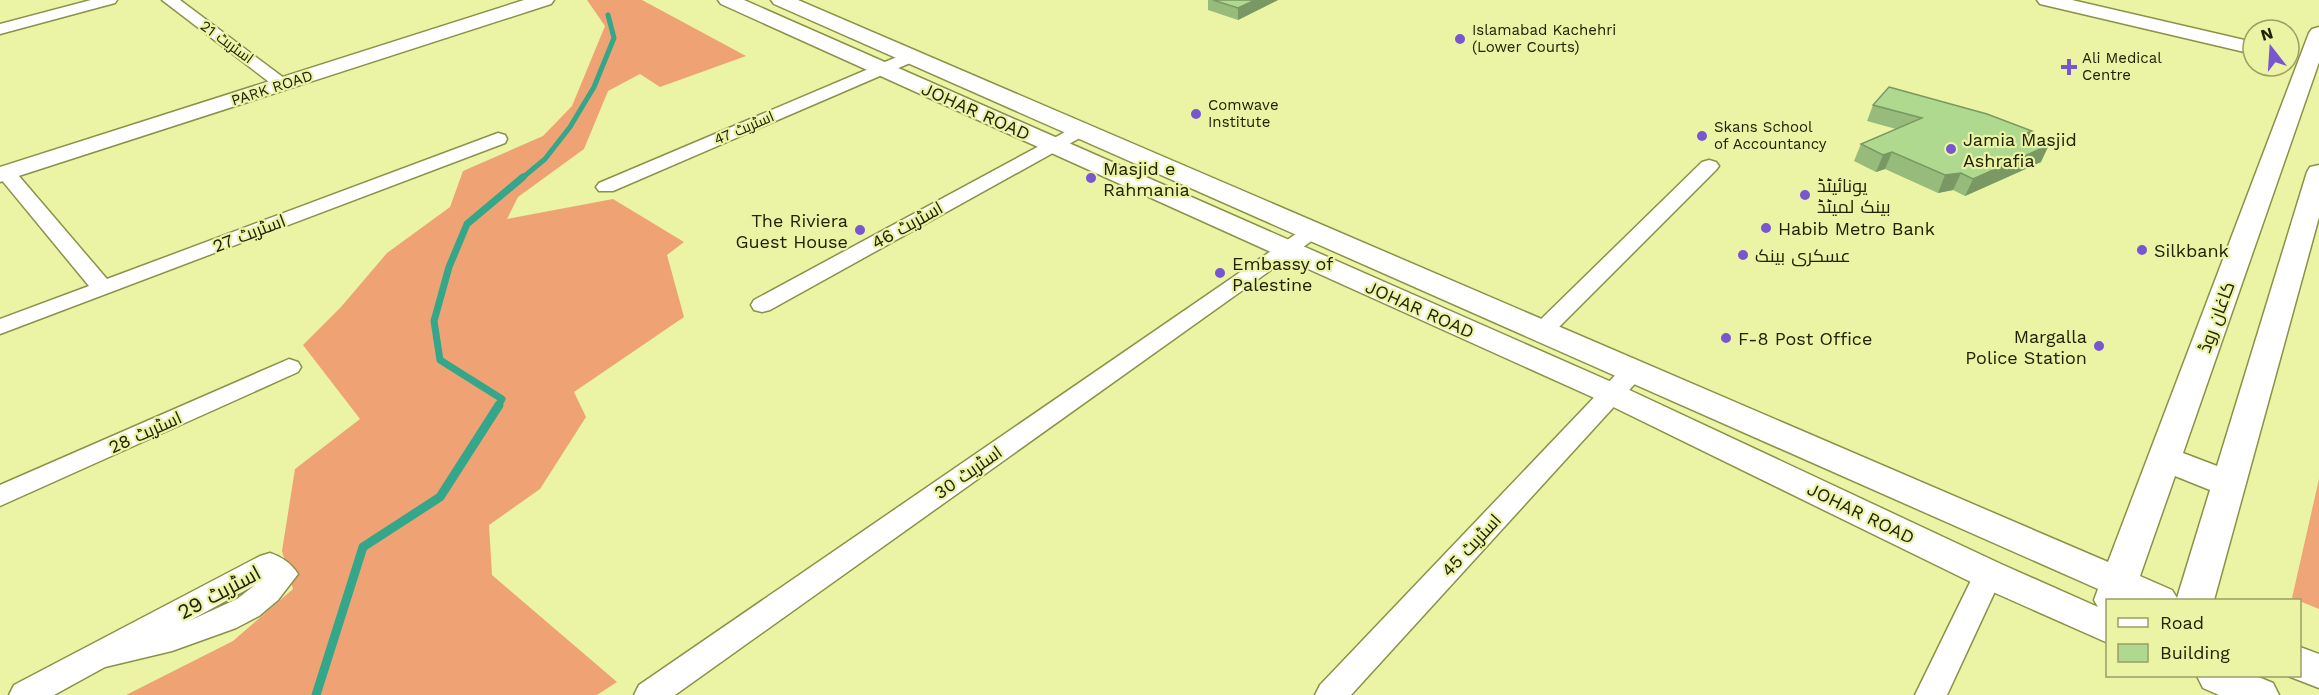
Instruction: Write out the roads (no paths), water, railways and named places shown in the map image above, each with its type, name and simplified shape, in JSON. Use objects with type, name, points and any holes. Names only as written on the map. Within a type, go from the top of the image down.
[{"type":"street","points":[[0,29],[109,0]]},
{"type":"street","name":"اسٹریٹ 21","points":[[170,0],[274,77]]},
{"type":"street","name":"PARK ROAD","points":[[2,168],[497,0]]},
{"type":"street","name":"PARK ROAD","points":[[274,77],[544,0]]},
{"type":"street","name":"JOHAR ROAD","points":[[728,0],[1612,394],[1988,574],[2106,609]]},
{"type":"street","name":"JOHAR ROAD","points":[[782,0],[1633,371],[2106,608]]},
{"type":"street","points":[[2047,0],[2241,45]]},
{"type":"street","points":[[2091,0],[2241,34]]},
{"type":"street","name":"کاغان روڈ","points":[[2195,599],[2229,484],[2282,210],[2304,49]]},
{"type":"street","name":"اسٹریٹ 47","points":[[606,187],[911,57]]},
{"type":"street","name":"اسٹریٹ 46","points":[[762,305],[1080,130]]},
{"type":"street","name":"اسٹریٹ 27","points":[[0,327],[498,139]]},
{"type":"street","points":[[1542,331],[1709,166]]},
{"type":"street","points":[[2,168],[103,288]]},
{"type":"street","name":"کاغان روڈ","points":[[2114,599],[2165,459],[2282,210],[2319,172]]},
{"type":"street","name":"اسٹریٹ 30","points":[[650,695],[1312,231]]},
{"type":"street","name":"اسٹریٹ 28","points":[[0,496],[289,367]]},
{"type":"street","name":"اسٹریٹ 45","points":[[1331,695],[1633,371]]},
{"type":"street","points":[[2165,459],[2229,484]]},
{"type":"street","name":"اسٹریٹ 29","points":[[25,695],[270,564],[283,574],[275,586],[248,607],[209,626],[161,644],[98,656]]},
{"type":"street","points":[[1931,695],[1988,574]]},
{"type":"street","points":[[2301,663],[2319,672]]},
{"type":"street","points":[[2221,677],[2259,695]]},
{"type":"waterway","points":[[521,179],[545,159],[570,127],[594,87],[614,38],[608,15]]},
{"type":"waterway","points":[[498,406],[502,399],[440,360],[434,321],[449,267],[467,224],[523,177]]},
{"type":"waterway","points":[[316,695],[363,547],[440,497],[499,405]]},
{"type":"place","name":"Islamabad Kachehri (Lower Courts)","points":[[1460,39]]},
{"type":"place","name":"Ali Medical Centre","points":[[2069,67]]},
{"type":"place","name":"Comwave Institute","points":[[1196,114]]},
{"type":"place","name":"Skans School of Accountancy","points":[[1702,136]]},
{"type":"place","name":"Jamia Masjid Ashrafia","points":[[1951,149]]},
{"type":"place","name":"Masjid e Rahmania","points":[[1091,178]]},
{"type":"place","name":"یونائیٹڈ بینک لمیٹڈ","points":[[1805,195]]},
{"type":"place","name":"Habib Metro Bank","points":[[1766,228]]},
{"type":"place","name":"The Riviera Guest House","points":[[860,230]]},
{"type":"place","name":"Silkbank","points":[[2142,250]]},
{"type":"place","name":"عسکری بینک","points":[[1743,255]]},
{"type":"place","name":"Embassy of Palestine","points":[[1220,273]]},
{"type":"place","name":"F-8 Post Office","points":[[1726,338]]},
{"type":"place","name":"Margalla Police Station","points":[[2099,346]]}]
